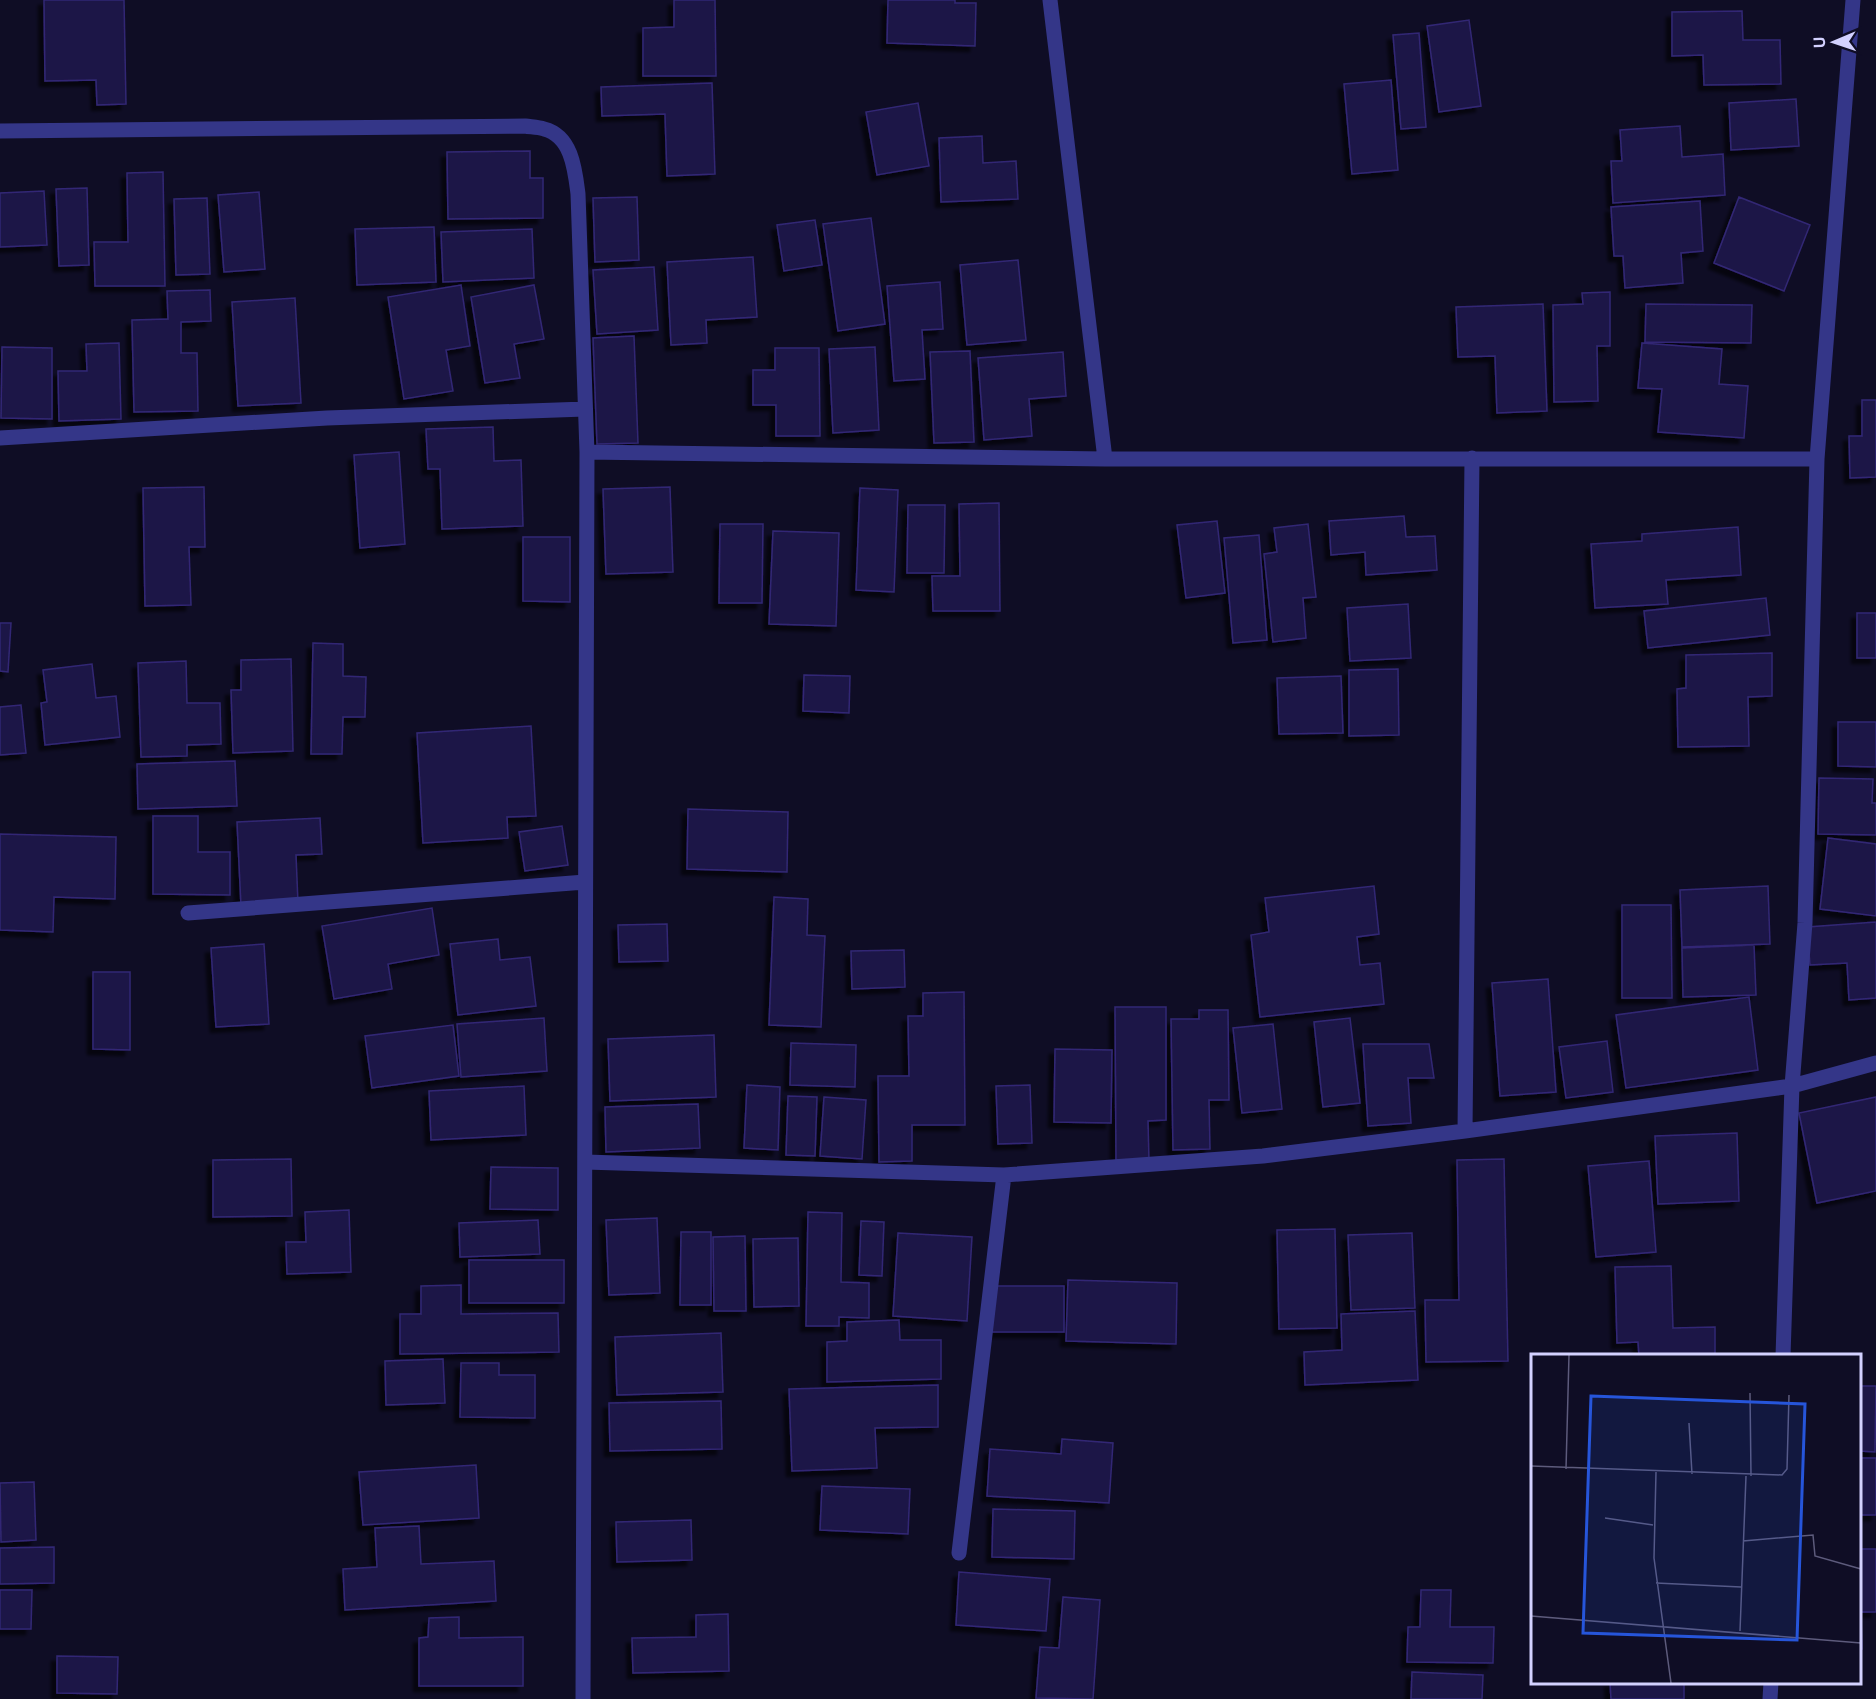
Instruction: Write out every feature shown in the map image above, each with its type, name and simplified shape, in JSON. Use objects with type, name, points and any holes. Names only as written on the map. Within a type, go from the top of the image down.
[{"type":"street","points":[[1050,0],[1105,459]]},
{"type":"street","points":[[1783,1354],[1792,1086],[1805,923],[1818,459],[1853,0]]},
{"type":"street","points":[[0,131],[525,126],[546,129],[557,136],[566,146],[573,162],[579,194],[587,452],[583,1699]]},
{"type":"street","points":[[0,438],[327,418],[585,409]]},
{"type":"street","points":[[587,452],[1105,459],[1818,459]]},
{"type":"street","points":[[1465,1131],[1472,458]]},
{"type":"street","points":[[188,913],[585,882]]},
{"type":"street","points":[[585,1162],[1004,1175],[1263,1156],[1792,1086],[1876,1063]]},
{"type":"street","points":[[959,1552],[1004,1175]]},
{"type":"street","points":[[1770,1699],[1771,1684]]},
{"type":"building","points":[[44,0],[124,0],[126,104],[97,105],[96,80],[45,81]]},
{"type":"building","points":[[674,0],[715,0],[716,76],[643,76],[643,28],[674,27]]},
{"type":"building","points":[[888,0],[955,0],[955,3],[976,3],[975,46],[887,43]]},
{"type":"building","points":[[1742,11],[1743,40],[1780,40],[1781,84],[1704,85],[1703,55],[1672,56],[1672,12]]},
{"type":"building","points":[[1469,20],[1481,106],[1439,112],[1427,26]]},
{"type":"building","points":[[1419,33],[1426,127],[1401,129],[1393,35]]},
{"type":"building","points":[[1391,80],[1398,170],[1352,174],[1344,84]]},
{"type":"building","points":[[712,83],[715,174],[667,176],[665,114],[602,116],[601,87]]},
{"type":"building","points":[[1796,99],[1799,146],[1731,150],[1729,103]]},
{"type":"building","points":[[918,103],[929,166],[877,175],[866,112]]},
{"type":"building","points":[[1680,126],[1682,157],[1723,154],[1725,195],[1613,203],[1611,161],[1622,161],[1620,130]]},
{"type":"building","points":[[982,136],[983,163],[1016,161],[1018,199],[941,202],[939,138]]},
{"type":"building","points":[[530,151],[530,178],[543,178],[543,218],[448,219],[447,152]]},
{"type":"building","points":[[163,172],[165,286],[95,286],[94,242],[128,242],[127,173]]},
{"type":"building","points":[[87,188],[89,265],[59,266],[56,189]]},
{"type":"building","points":[[44,191],[47,245],[0,247],[0,193]]},
{"type":"building","points":[[259,192],[265,269],[224,272],[218,195]]},
{"type":"building","points":[[637,197],[639,260],[595,262],[593,198]]},
{"type":"building","points":[[1739,197],[1810,225],[1784,291],[1714,263]]},
{"type":"building","points":[[207,198],[210,274],[176,275],[174,199]]},
{"type":"building","points":[[1700,201],[1703,251],[1681,253],[1683,283],[1625,288],[1623,256],[1614,256],[1611,207]]},
{"type":"building","points":[[871,218],[885,324],[838,331],[823,224]]},
{"type":"building","points":[[815,220],[822,265],[784,271],[777,225]]},
{"type":"building","points":[[434,227],[436,282],[357,285],[355,229]]},
{"type":"building","points":[[532,229],[534,278],[443,282],[441,232]]},
{"type":"building","points":[[753,257],[757,317],[706,320],[707,343],[671,345],[667,262]]},
{"type":"building","points":[[1018,260],[1026,340],[967,345],[960,265]]},
{"type":"building","points":[[654,267],[658,330],[597,334],[593,270]]},
{"type":"building","points":[[940,282],[943,329],[922,330],[925,379],[894,381],[887,286]]},
{"type":"building","points":[[461,285],[470,346],[446,350],[453,391],[404,399],[388,297]]},
{"type":"building","points":[[534,285],[544,339],[514,344],[520,378],[485,383],[471,297]]},
{"type":"building","points":[[210,290],[211,321],[181,322],[181,353],[197,353],[198,411],[134,412],[132,320],[168,319],[167,291]]},
{"type":"building","points":[[1610,292],[1610,346],[1597,346],[1598,401],[1554,402],[1553,305],[1583,304],[1582,293]]},
{"type":"building","points":[[295,298],[301,403],[238,406],[232,302]]},
{"type":"building","points":[[1543,304],[1547,411],[1497,413],[1495,356],[1458,357],[1456,307]]},
{"type":"building","points":[[1646,304],[1752,305],[1751,343],[1645,342]]},
{"type":"building","points":[[634,336],[638,443],[597,444],[593,338]]},
{"type":"building","points":[[119,343],[121,419],[59,421],[58,371],[87,371],[86,344]]},
{"type":"building","points":[[1642,343],[1722,349],[1719,384],[1748,386],[1744,438],[1658,432],[1662,389],[1638,388]]},
{"type":"building","points":[[2,347],[52,348],[52,419],[1,418]]},
{"type":"building","points":[[875,347],[879,430],[833,433],[829,349]]},
{"type":"building","points":[[775,348],[819,348],[820,436],[776,436],[776,405],[753,405],[753,370],[775,370]]},
{"type":"building","points":[[970,351],[974,442],[934,443],[930,352]]},
{"type":"building","points":[[1063,352],[1066,396],[1029,399],[1032,436],[984,440],[978,358]]},
{"type":"building","points":[[1862,400],[1876,400],[1876,477],[1850,478],[1849,436],[1862,436]]},
{"type":"building","points":[[493,427],[494,461],[521,460],[523,526],[442,529],[440,469],[428,469],[426,429]]},
{"type":"building","points":[[399,452],[405,544],[360,548],[354,455]]},
{"type":"building","points":[[204,487],[205,547],[189,547],[191,605],[145,606],[143,488]]},
{"type":"building","points":[[670,487],[673,572],[606,574],[603,489]]},
{"type":"building","points":[[860,488],[898,490],[894,592],[856,590]]},
{"type":"building","points":[[999,503],[1000,611],[933,611],[932,576],[960,576],[959,504]]},
{"type":"building","points":[[908,505],[945,505],[944,573],[907,573]]},
{"type":"building","points":[[1404,516],[1406,537],[1435,536],[1437,570],[1366,575],[1365,552],[1331,555],[1329,521]]},
{"type":"building","points":[[1217,521],[1225,593],[1186,598],[1177,525]]},
{"type":"building","points":[[720,524],[763,524],[762,603],[719,603]]},
{"type":"building","points":[[1308,524],[1316,597],[1303,598],[1306,638],[1273,642],[1264,554],[1277,552],[1274,528]]},
{"type":"building","points":[[1738,527],[1741,575],[1666,580],[1668,604],[1595,608],[1591,544],[1642,541],[1642,534]]},
{"type":"building","points":[[773,531],[839,533],[836,626],[769,624]]},
{"type":"building","points":[[1259,535],[1267,640],[1233,643],[1224,538]]},
{"type":"building","points":[[523,537],[570,537],[570,602],[523,601]]},
{"type":"building","points":[[1766,598],[1770,635],[1648,648],[1644,611]]},
{"type":"building","points":[[1408,604],[1411,658],[1350,661],[1347,608]]},
{"type":"building","points":[[1857,613],[1876,613],[1876,658],[1857,658]]},
{"type":"building","points":[[0,623],[11,623],[8,672],[0,671]]},
{"type":"building","points":[[313,643],[343,644],[343,676],[366,677],[365,717],[343,717],[342,754],[311,754]]},
{"type":"building","points":[[1772,653],[1772,696],[1748,697],[1749,746],[1678,747],[1677,689],[1686,688],[1686,655]]},
{"type":"building","points":[[291,659],[293,751],[233,753],[231,690],[241,690],[241,660]]},
{"type":"building","points":[[186,661],[187,703],[220,703],[221,744],[187,745],[187,756],[141,757],[138,663]]},
{"type":"building","points":[[92,664],[96,698],[116,696],[120,737],[45,745],[41,703],[47,702],[43,670]]},
{"type":"building","points":[[1398,669],[1399,735],[1349,736],[1349,670]]},
{"type":"building","points":[[804,675],[850,676],[849,713],[803,711]]},
{"type":"building","points":[[1341,676],[1343,733],[1279,734],[1277,678]]},
{"type":"building","points":[[21,705],[26,753],[0,755],[0,707]]},
{"type":"building","points":[[1838,722],[1876,722],[1876,767],[1838,766]]},
{"type":"building","points":[[531,726],[536,816],[507,817],[508,838],[423,843],[417,733]]},
{"type":"building","points":[[235,761],[237,806],[138,809],[137,764]]},
{"type":"building","points":[[1819,778],[1873,779],[1872,803],[1876,803],[1876,835],[1818,834]]},
{"type":"building","points":[[688,809],[788,812],[787,872],[687,869]]},
{"type":"building","points":[[153,816],[198,816],[198,852],[230,852],[230,895],[153,894]]},
{"type":"building","points":[[320,818],[322,854],[296,855],[298,903],[241,906],[237,822]]},
{"type":"building","points":[[562,826],[568,865],[525,871],[519,832]]},
{"type":"building","points":[[0,834],[116,837],[115,899],[54,897],[53,932],[0,930]]},
{"type":"building","points":[[1828,838],[1876,844],[1876,916],[1820,909]]},
{"type":"building","points":[[1374,886],[1379,934],[1357,937],[1360,965],[1380,963],[1384,1004],[1260,1017],[1251,935],[1269,932],[1265,898]]},
{"type":"building","points":[[1768,886],[1770,944],[1682,947],[1680,890]]},
{"type":"building","points":[[774,897],[808,899],[807,935],[825,936],[821,1027],[769,1025]]},
{"type":"building","points":[[1622,905],[1671,905],[1672,998],[1622,998]]},
{"type":"building","points":[[432,908],[439,955],[388,964],[392,989],[334,999],[322,926]]},
{"type":"building","points":[[1876,922],[1876,998],[1849,1000],[1847,963],[1810,965],[1807,927]]},
{"type":"building","points":[[667,924],[668,961],[619,962],[618,925]]},
{"type":"building","points":[[498,939],[500,960],[530,957],[536,1006],[458,1015],[450,944]]},
{"type":"building","points":[[264,944],[269,1024],[216,1027],[211,948]]},
{"type":"building","points":[[1754,945],[1756,995],[1683,997],[1682,948]]},
{"type":"building","points":[[904,950],[905,987],[852,989],[851,951]]},
{"type":"building","points":[[93,972],[130,972],[130,1050],[93,1049]]},
{"type":"building","points":[[1548,979],[1556,1092],[1500,1096],[1492,983]]},
{"type":"building","points":[[964,992],[965,1125],[912,1125],[912,1161],[879,1162],[878,1076],[909,1076],[908,1016],[923,1016],[923,993]]},
{"type":"building","points":[[1749,997],[1758,1070],[1626,1088],[1616,1015]]},
{"type":"building","points":[[1115,1007],[1166,1007],[1166,1120],[1148,1121],[1149,1160],[1116,1160]]},
{"type":"building","points":[[1199,1010],[1228,1010],[1229,1100],[1209,1100],[1210,1149],[1173,1150],[1171,1019],[1199,1019]]},
{"type":"building","points":[[544,1018],[547,1071],[461,1077],[457,1024]]},
{"type":"building","points":[[1350,1018],[1360,1103],[1323,1107],[1314,1022]]},
{"type":"building","points":[[1273,1024],[1282,1109],[1242,1113],[1233,1028]]},
{"type":"building","points":[[453,1025],[459,1076],[372,1088],[365,1036]]},
{"type":"building","points":[[714,1035],[716,1097],[610,1101],[608,1039]]},
{"type":"building","points":[[1607,1041],[1613,1092],[1566,1098],[1559,1047]]},
{"type":"building","points":[[791,1043],[856,1045],[855,1087],[790,1085]]},
{"type":"building","points":[[1363,1044],[1429,1044],[1434,1078],[1408,1078],[1411,1123],[1368,1126]]},
{"type":"building","points":[[1055,1049],[1112,1050],[1111,1123],[1054,1122]]},
{"type":"building","points":[[747,1085],[780,1087],[778,1150],[744,1148]]},
{"type":"building","points":[[1030,1085],[1032,1143],[998,1144],[996,1086]]},
{"type":"building","points":[[524,1086],[526,1135],[431,1140],[429,1091]]},
{"type":"building","points":[[788,1096],[817,1097],[815,1156],[786,1155]]},
{"type":"building","points":[[824,1097],[866,1100],[862,1159],[820,1156]]},
{"type":"building","points":[[1876,1097],[1876,1191],[1817,1203],[1799,1113]]},
{"type":"building","points":[[698,1104],[700,1148],[606,1152],[605,1107]]},
{"type":"building","points":[[1737,1133],[1739,1201],[1658,1204],[1655,1136]]},
{"type":"building","points":[[291,1159],[292,1216],[213,1217],[213,1160]]},
{"type":"building","points":[[1504,1159],[1508,1361],[1426,1362],[1425,1300],[1459,1300],[1457,1160]]},
{"type":"building","points":[[1649,1161],[1656,1252],[1596,1257],[1588,1166]]},
{"type":"building","points":[[491,1167],[558,1168],[558,1210],[490,1209]]},
{"type":"building","points":[[349,1210],[351,1272],[287,1274],[286,1242],[306,1242],[305,1212]]},
{"type":"building","points":[[808,1212],[842,1213],[841,1282],[869,1283],[869,1318],[839,1317],[839,1326],[806,1326]]},
{"type":"building","points":[[657,1218],[660,1293],[609,1295],[606,1220]]},
{"type":"building","points":[[538,1220],[540,1254],[460,1257],[459,1223]]},
{"type":"building","points":[[861,1221],[884,1222],[882,1276],[859,1275]]},
{"type":"building","points":[[1335,1229],[1337,1328],[1279,1329],[1277,1230]]},
{"type":"building","points":[[681,1232],[711,1232],[711,1305],[680,1305]]},
{"type":"building","points":[[898,1233],[972,1237],[967,1321],[893,1316]]},
{"type":"building","points":[[1412,1233],[1415,1308],[1351,1310],[1348,1235]]},
{"type":"building","points":[[745,1236],[746,1311],[714,1311],[713,1237]]},
{"type":"building","points":[[798,1238],[799,1306],[754,1307],[753,1239]]},
{"type":"building","points":[[469,1260],[564,1260],[564,1303],[469,1303]]},
{"type":"building","points":[[1671,1266],[1673,1328],[1715,1327],[1715,1354],[1639,1354],[1638,1342],[1617,1343],[1615,1267]]},
{"type":"building","points":[[1068,1280],[1177,1283],[1176,1344],[1066,1341]]},
{"type":"building","points":[[461,1285],[461,1314],[558,1313],[559,1352],[400,1354],[400,1314],[421,1314],[421,1286]]},
{"type":"building","points":[[992,1286],[1064,1286],[1064,1332],[992,1332]]},
{"type":"building","points":[[1415,1311],[1418,1380],[1305,1385],[1304,1352],[1342,1350],[1341,1314]]},
{"type":"building","points":[[899,1320],[900,1340],[941,1340],[941,1379],[827,1382],[827,1342],[847,1341],[847,1322]]},
{"type":"building","points":[[721,1333],[723,1392],[617,1395],[615,1337]]},
{"type":"building","points":[[443,1359],[445,1403],[386,1405],[385,1361]]},
{"type":"building","points":[[461,1363],[499,1363],[499,1375],[535,1375],[535,1418],[460,1417]]},
{"type":"building","points":[[938,1385],[938,1427],[875,1428],[877,1468],[792,1471],[789,1389]]},
{"type":"building","points":[[1861,1386],[1876,1386],[1875,1452],[1861,1451]]},
{"type":"building","points":[[721,1401],[722,1449],[610,1451],[609,1403]]},
{"type":"building","points":[[1062,1439],[1113,1443],[1109,1503],[987,1496],[990,1449],[1061,1454]]},
{"type":"building","points":[[1861,1458],[1876,1458],[1876,1515],[1861,1515]]},
{"type":"building","points":[[476,1465],[479,1518],[363,1525],[359,1472]]},
{"type":"building","points":[[34,1482],[36,1540],[1,1542],[0,1483]]},
{"type":"building","points":[[822,1486],[910,1489],[908,1534],[820,1530]]},
{"type":"building","points":[[993,1509],[1075,1511],[1074,1559],[992,1557]]},
{"type":"building","points":[[691,1520],[692,1560],[617,1562],[616,1522]]},
{"type":"building","points":[[419,1526],[421,1564],[494,1561],[496,1601],[345,1610],[343,1569],[377,1567],[375,1528]]},
{"type":"building","points":[[54,1547],[54,1583],[0,1584],[0,1548]]},
{"type":"building","points":[[1861,1549],[1876,1549],[1876,1612],[1861,1612]]},
{"type":"building","points":[[959,1572],[1050,1579],[1046,1631],[956,1625]]},
{"type":"building","points":[[0,1590],[32,1590],[31,1629],[0,1629]]},
{"type":"building","points":[[1421,1590],[1451,1590],[1450,1627],[1494,1627],[1493,1663],[1407,1662],[1408,1627],[1420,1627]]},
{"type":"building","points":[[1063,1597],[1100,1600],[1093,1699],[1036,1698],[1040,1647],[1059,1648]]},
{"type":"building","points":[[728,1614],[729,1671],[633,1673],[632,1638],[696,1637],[696,1615]]},
{"type":"building","points":[[459,1617],[459,1638],[523,1637],[523,1686],[419,1686],[419,1638],[428,1637],[429,1618]]},
{"type":"building","points":[[57,1656],[118,1657],[117,1694],[57,1693]]},
{"type":"building","points":[[1412,1672],[1483,1675],[1482,1699],[1411,1699]]},
{"type":"building","points":[[1610,1684],[1684,1684],[1684,1699],[1611,1699]]}]
